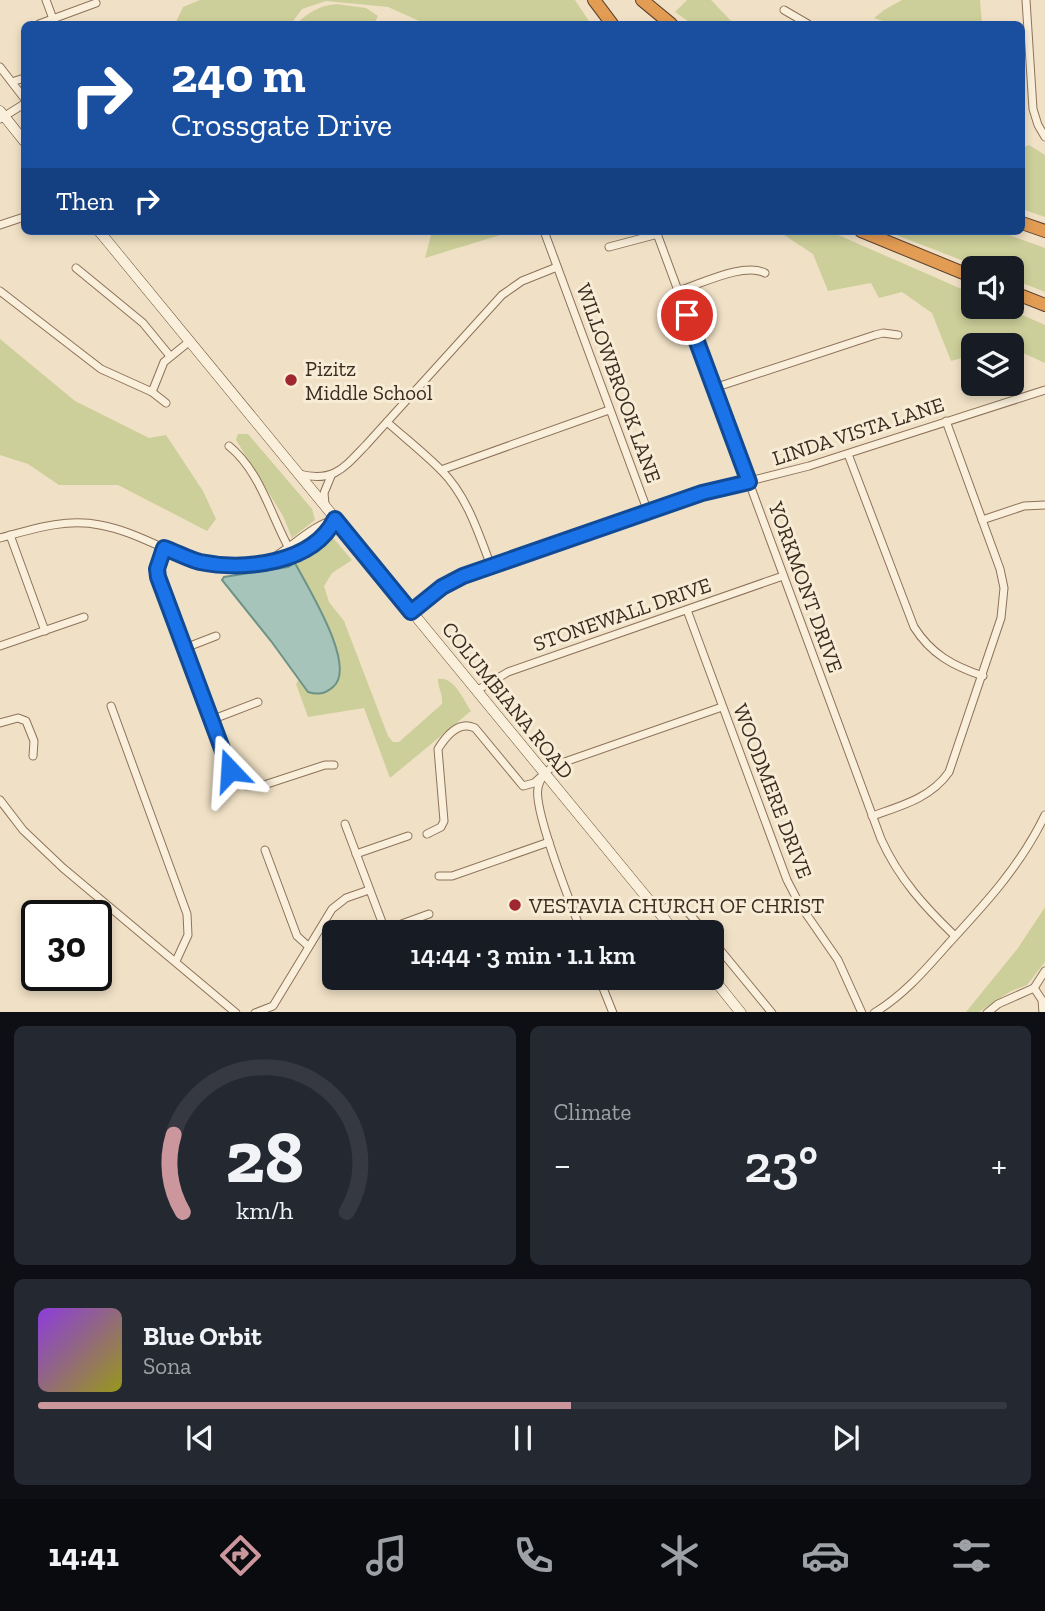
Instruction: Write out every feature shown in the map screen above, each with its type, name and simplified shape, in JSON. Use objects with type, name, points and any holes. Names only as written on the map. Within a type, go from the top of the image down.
[{"type":"highway","points":[[594,0],[610,21]]},
{"type":"highway","points":[[642,0],[667,21]]},
{"type":"highway","points":[[1025,224],[1045,231]]},
{"type":"highway","points":[[871,235],[961,272]]},
{"type":"highway","points":[[1024,297],[1045,305]]},
{"type":"main road","points":[[2,116],[21,138]]},
{"type":"main road","name":"COLUMBIANA ROAD","points":[[102,235],[666,920]]},
{"type":"main road","points":[[722,990],[740,1012]]},
{"type":"street","points":[[46,0],[53,19]]},
{"type":"street","points":[[1026,0],[1026,70],[1033,109],[1045,137]]},
{"type":"street","points":[[47,21],[96,4]]},
{"type":"street","points":[[783,10],[803,21]]},
{"type":"street","points":[[0,67],[21,94]]},
{"type":"street","points":[[12,82],[21,79]]},
{"type":"street","points":[[2,116],[21,106]]},
{"type":"street","points":[[0,225],[21,217]]},
{"type":"street","name":"WILLOWBROOK LANE","points":[[545,235],[648,512]]},
{"type":"street","points":[[609,247],[647,235]]},
{"type":"street","name":"YORKMONT DRIVE","points":[[658,235],[887,854],[922,904],[955,936]]},
{"type":"street","points":[[299,474],[315,478],[331,475],[353,458],[502,295],[522,281],[557,267]]},
{"type":"street","points":[[76,268],[144,323],[170,356]]},
{"type":"street","points":[[678,291],[744,269],[758,269],[765,273]]},
{"type":"street","points":[[0,291],[101,369],[152,392],[166,403]]},
{"type":"street","points":[[714,388],[875,335],[898,335]]},
{"type":"street","points":[[152,392],[158,372],[170,356],[190,341]]},
{"type":"street","name":"LINDA VISTA LANE","points":[[411,612],[450,582],[491,566],[709,491],[848,454],[1045,390]]},
{"type":"street","points":[[441,470],[609,410]]},
{"type":"street","points":[[872,817],[923,796],[944,779],[954,760],[1001,618],[1004,588],[1000,569],[946,421]]},
{"type":"street","points":[[387,422],[441,470],[469,510],[491,566]]},
{"type":"street","points":[[229,446],[241,457],[269,503],[278,530],[291,552]]},
{"type":"street","points":[[848,454],[914,627],[925,643],[941,657],[964,670],[983,676]]},
{"type":"street","points":[[325,507],[324,493],[331,475]]},
{"type":"street","points":[[982,520],[1024,506],[1045,505]]},
{"type":"street","points":[[0,538],[59,523],[87,523],[120,530],[198,562],[239,566],[265,562],[291,552],[322,523],[335,519]]},
{"type":"street","points":[[10,535],[45,631]]},
{"type":"street","points":[[164,548],[157,569],[158,577],[230,770],[236,779],[246,786],[261,786],[324,765],[334,765]]},
{"type":"street","name":"STONEWALL DRIVE","points":[[476,691],[508,672],[783,576]]},
{"type":"street","name":"WOODMERE DRIVE","points":[[687,610],[787,880],[800,905],[838,960],[862,1012]]},
{"type":"street","points":[[0,646],[84,617]]},
{"type":"street","points":[[185,648],[216,636]]},
{"type":"street","points":[[211,720],[258,702]]},
{"type":"street","points":[[111,706],[187,914],[189,928],[186,942],[176,961]]},
{"type":"street","points":[[427,834],[441,827],[444,821],[438,749],[443,740],[459,726],[468,725],[475,728],[523,786],[534,783],[553,766],[563,762],[722,707]]},
{"type":"street","points":[[0,723],[18,718],[26,722],[34,741],[33,756]]},
{"type":"street","points":[[544,774],[537,795],[549,842],[577,920]]},
{"type":"street","points":[[0,800],[23,830],[63,868],[235,1012]]},
{"type":"street","points":[[875,1012],[901,994],[1008,878],[1045,815]]},
{"type":"street","points":[[345,824],[385,930],[429,914]]},
{"type":"street","points":[[356,854],[408,836]]},
{"type":"street","points":[[439,876],[452,876],[549,842]]},
{"type":"street","points":[[265,850],[297,936],[308,946]]},
{"type":"street","points":[[258,1012],[273,1006],[336,905],[346,898],[369,890]]},
{"type":"street","points":[[660,912],[674,903],[680,903],[695,920]]},
{"type":"street","points":[[724,955],[771,1012]]},
{"type":"street","points":[[988,1012],[998,1004],[1034,988],[1045,971]]},
{"type":"street","points":[[1034,988],[1042,1000],[1043,1012]]},
{"type":"street","points":[[604,990],[613,1012]]},
{"type":"green space","points":[[200,0],[575,0],[589,21],[419,21],[388,7],[326,1],[302,9],[293,21],[176,21],[183,7]]},
{"type":"green space","points":[[687,0],[711,0],[731,21],[688,21],[675,12]]},
{"type":"green space","points":[[902,0],[980,0],[982,21],[883,21],[874,18]]},
{"type":"green space","points":[[336,4],[366,8],[378,16],[376,21],[299,21],[324,6]]},
{"type":"green space","points":[[1029,145],[1045,155],[1045,217],[1025,210],[1025,147]]},
{"type":"green space","points":[[431,235],[500,235],[425,258]]},
{"type":"green space","points":[[784,235],[838,235],[961,289],[961,319],[1024,319],[1024,316],[1045,325],[1045,363],[1024,353],[1024,333],[961,333],[961,358],[951,361],[932,313],[902,292],[879,298],[871,283],[828,291],[813,254]]},
{"type":"green space","points":[[896,235],[1009,235],[1045,248],[1045,292],[1024,284],[1024,256],[961,256],[961,260]]},
{"type":"green space","points":[[0,339],[75,401],[149,438],[166,435],[203,491],[216,519],[207,531],[118,485],[59,485],[28,464],[0,455]]},
{"type":"green space","points":[[238,434],[248,434],[312,509],[315,520],[292,538],[283,516],[236,440]]},
{"type":"green space","points":[[328,538],[334,539],[352,560],[332,573],[324,586],[329,602],[344,621],[388,736],[393,742],[399,742],[442,704],[438,679],[449,681],[471,711],[390,778],[364,708],[308,717],[296,684],[299,679],[308,692],[295,563]]},
{"type":"green space","points":[[1045,907],[1045,962],[1027,985],[1011,991],[979,1012],[966,1012],[1018,948]]},
{"type":"water","points":[[295,563],[328,626],[339,662],[339,677],[333,687],[321,693],[308,692],[222,580],[224,577],[288,567]]},
{"type":"place","name":"Pizitz Middle School","points":[[291,380]]},
{"type":"place","name":"VESTAVIA CHURCH OF CHRIST","points":[[515,905]]},
{"type":"route","points":[[230,770],[158,577],[157,569],[164,548],[198,562],[239,566],[282,559],[293,555],[328,532],[335,519],[411,612],[442,587],[463,576],[702,493],[749,482],[687,315]]}]
